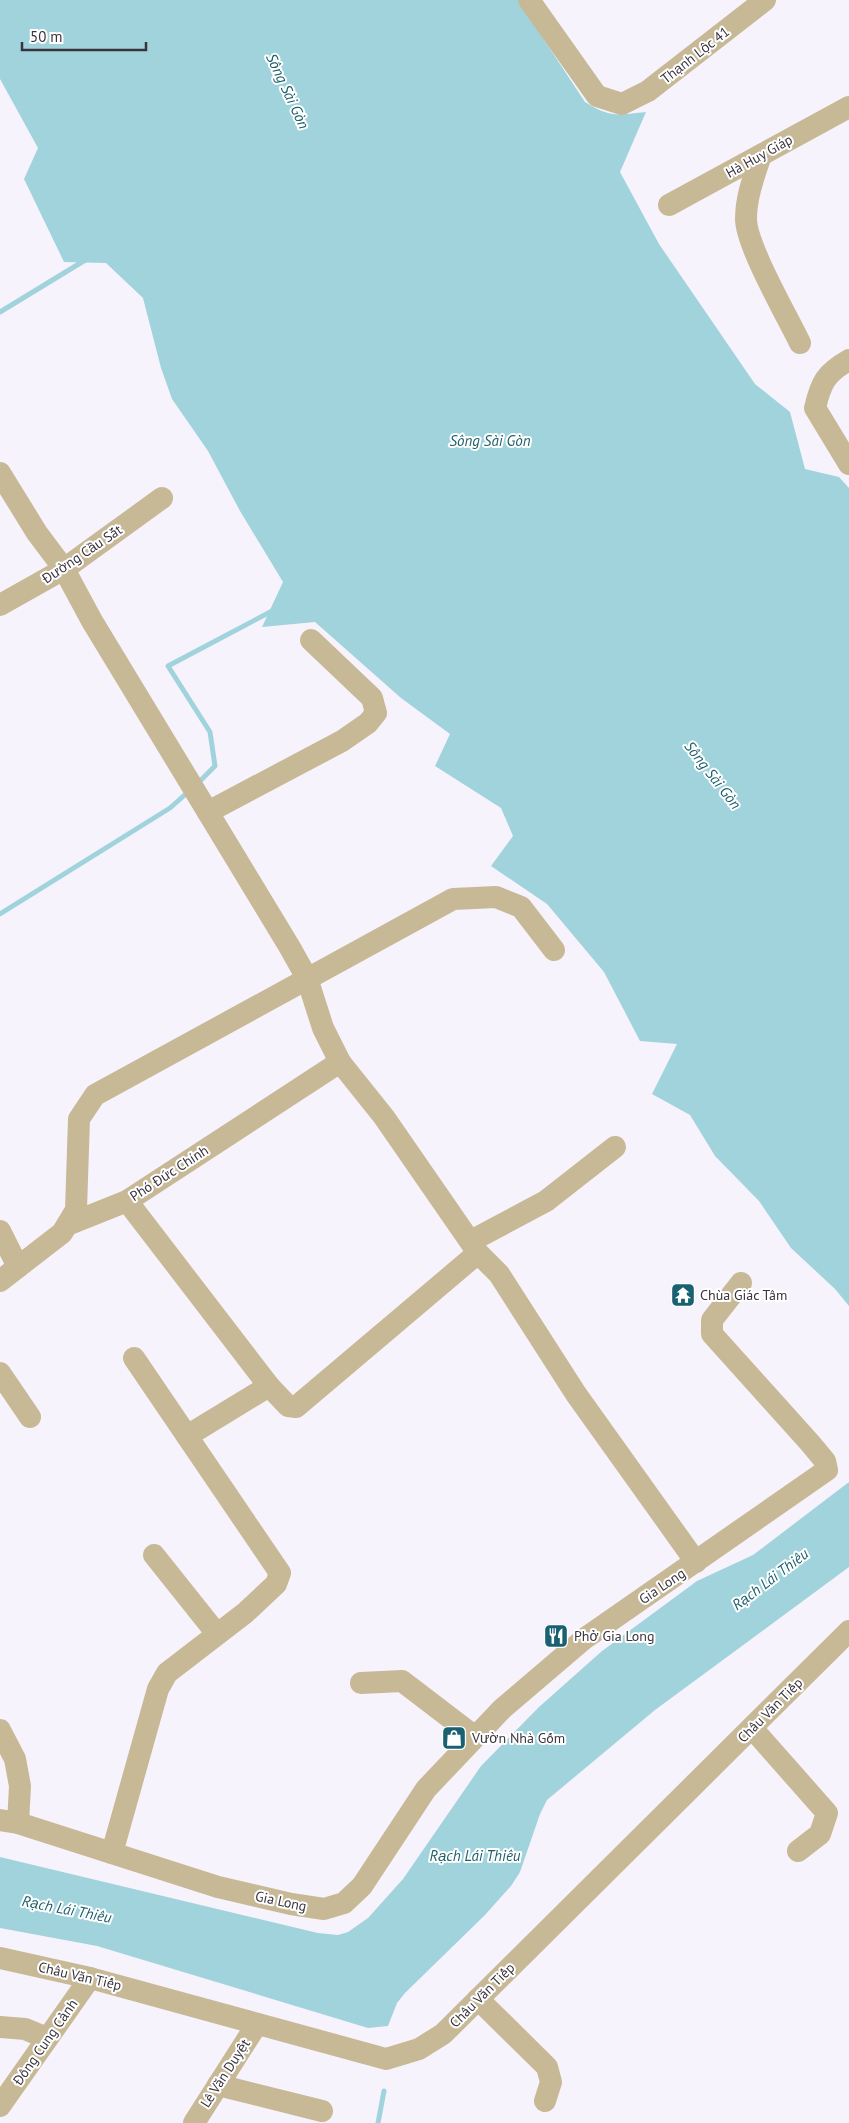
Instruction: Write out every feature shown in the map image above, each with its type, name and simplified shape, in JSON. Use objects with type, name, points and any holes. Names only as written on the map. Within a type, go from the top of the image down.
[{"type":"street","name":"Thạnh Lộc 41","points":[[529,0],[597,96],[622,104],[648,91],[765,0]]},
{"type":"street","name":"Hà Huy Giáp","points":[[669,205],[849,107]]},
{"type":"street","points":[[761,155],[748,198],[746,221],[752,244],[800,343]]},
{"type":"street","points":[[849,360],[837,367],[820,386],[815,408],[849,464]]},
{"type":"street","points":[[0,473],[37,533],[64,569],[92,621],[306,978],[323,1028],[340,1062],[384,1117],[474,1247],[499,1274],[576,1394],[696,1562]]},
{"type":"street","name":"Đường Cầu Sắt","points":[[0,605],[64,569],[162,498]]},
{"type":"street","points":[[204,805],[342,741],[368,723],[376,712],[372,698],[311,640]]},
{"type":"street","points":[[67,1224],[76,1210],[79,1119],[95,1095],[453,899],[496,897],[521,907],[554,950]]},
{"type":"street","name":"Phó Đức Chính","points":[[0,1281],[62,1233],[67,1224],[126,1201],[340,1062]]},
{"type":"street","points":[[126,1201],[268,1386],[288,1406],[296,1407],[474,1247],[546,1201],[616,1147]]},
{"type":"street","points":[[0,1231],[18,1267]]},
{"type":"street","name":"Gia Long","points":[[9,1821],[218,1887],[291,1904],[324,1909],[344,1904],[362,1886],[426,1789],[479,1731],[502,1709],[584,1639],[827,1470],[825,1461],[810,1443],[712,1334],[712,1320],[741,1283]]},
{"type":"street","points":[[112,1853],[158,1689],[167,1672],[217,1634],[276,1584],[280,1573],[134,1358]]},
{"type":"street","points":[[0,1373],[30,1417]]},
{"type":"street","points":[[188,1436],[268,1386]]},
{"type":"street","points":[[154,1555],[217,1634]]},
{"type":"street","name":"Châu Văn Tiếp","points":[[0,1958],[90,1978],[386,2059],[419,2049],[442,2034],[849,1631]]},
{"type":"street","points":[[361,1682],[402,1681],[479,1731]]},
{"type":"street","points":[[752,1728],[827,1813],[820,1834],[798,1851]]},
{"type":"street","points":[[0,1730],[15,1759],[20,1786],[9,1821]]},
{"type":"street","name":"Đông Cung Cảnh","points":[[0,2106],[90,1978]]},
{"type":"street","points":[[478,1999],[547,2066],[551,2082],[545,2101]]},
{"type":"street","name":"Lê Văn Duyệt","points":[[194,2123],[257,2024]]},
{"type":"street","points":[[0,2027],[25,2030],[47,2038]]},
{"type":"street","points":[[218,2085],[322,2111]]},
{"type":"water","name":"Sông Sài Gòn","points":[[0,0],[518,0],[585,102],[601,111],[614,114],[646,112],[620,172],[659,244],[755,384],[790,412],[805,469],[839,477],[849,488],[849,1306],[835,1289],[791,1248],[759,1201],[715,1156],[690,1115],[652,1094],[677,1044],[640,1041],[604,972],[547,904],[491,866],[513,836],[501,808],[435,766],[450,734],[401,698],[315,622],[262,627],[283,582],[240,511],[208,451],[172,399],[161,368],[143,298],[106,263],[64,262],[24,179],[38,148],[0,79]]},
{"type":"water","name":"Rạch Lái Thiêu","points":[[849,1482],[849,1567],[655,1710],[547,1800],[540,1814],[520,1872],[511,1886],[485,1915],[405,1993],[397,2003],[388,2026],[368,2028],[97,1946],[0,1928],[0,1857],[318,1933],[338,1935],[348,1932],[368,1918],[403,1879],[481,1766],[539,1707],[602,1651],[697,1581],[753,1555]]},
{"type":"waterway","points":[[0,312],[87,259]]},
{"type":"waterway","points":[[198,783],[215,766],[210,732],[168,666],[272,611]]},
{"type":"waterway","points":[[0,914],[170,808],[188,792]]},
{"type":"waterway","points":[[378,2123],[384,2091]]},
{"type":"place","name":"Chùa Giác Tâm","points":[[683,1295]]},
{"type":"place","name":"Phở Gia Long","points":[[556,1636]]},
{"type":"place","name":"Vườn Nhà Gốm","points":[[454,1738]]}]
